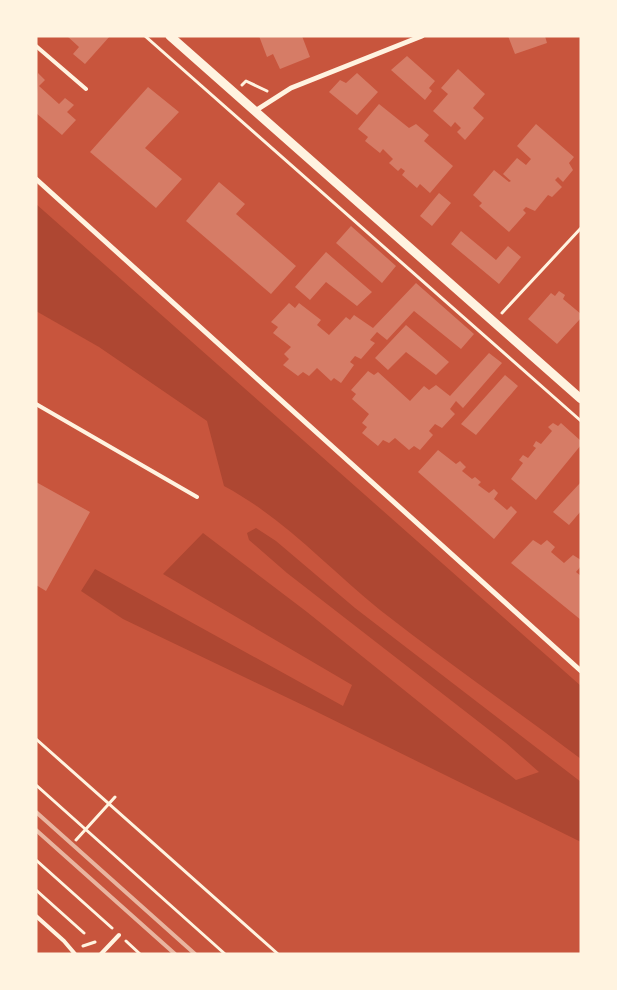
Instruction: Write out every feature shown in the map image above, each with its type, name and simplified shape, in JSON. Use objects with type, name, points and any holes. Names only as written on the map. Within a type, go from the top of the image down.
[{"type":"street","points":[[170,36],[581,399]]},
{"type":"street","points":[[255,111],[291,88],[422,36]]},
{"type":"street","points":[[36,180],[581,671]]},
{"type":"lane","points":[[36,46],[86,89]]},
{"type":"lane","points":[[36,404],[197,497]]},
{"type":"lane","points":[[36,916],[64,941],[75,954]]},
{"type":"lane","points":[[101,954],[119,935]]},
{"type":"path","points":[[145,36],[581,421]]},
{"type":"path","points":[[483,334],[581,228]]},
{"type":"path","points":[[36,739],[278,954]]},
{"type":"path","points":[[36,785],[225,954]]},
{"type":"path","points":[[76,840],[115,797]]},
{"type":"path","points":[[36,860],[140,954]]},
{"type":"path","points":[[36,890],[84,933]]},
{"type":"shaded area","points":[[36,204],[581,686],[581,759],[380,610],[286,528],[246,499],[224,486],[207,421],[99,347],[36,311]]},
{"type":"shaded area","points":[[256,528],[276,541],[355,608],[581,782],[581,842],[123,619],[81,591],[95,569],[343,706],[352,685],[163,574],[203,533],[307,612],[516,780],[539,772],[506,743],[287,573],[249,540],[247,533]]},
{"type":"building","points":[[67,36],[110,36],[85,64],[73,54],[79,47]]},
{"type":"building","points":[[259,36],[302,36],[310,57],[280,69],[273,54],[267,57]]},
{"type":"building","points":[[508,36],[545,36],[547,43],[515,54]]},
{"type":"building","points":[[407,56],[435,81],[429,88],[432,91],[425,100],[391,70]]},
{"type":"building","points":[[458,69],[485,94],[473,108],[484,118],[465,140],[457,132],[461,128],[455,122],[451,127],[433,111],[448,94],[441,88]]},
{"type":"building","points":[[38,73],[45,80],[39,86],[59,104],[65,98],[74,105],[67,112],[76,120],[62,135],[36,113]]},
{"type":"building","points":[[357,73],[378,92],[357,115],[329,92],[340,80],[346,83]]},
{"type":"building","points":[[148,87],[179,112],[145,148],[182,179],[156,208],[90,152]]},
{"type":"building","points":[[379,104],[409,128],[416,124],[429,135],[424,141],[453,166],[430,193],[420,184],[417,188],[402,175],[405,171],[401,168],[398,171],[389,163],[393,159],[383,149],[380,153],[365,141],[368,137],[358,129]]},
{"type":"building","points":[[536,124],[574,157],[569,163],[573,170],[563,182],[558,177],[555,180],[562,187],[552,197],[548,195],[535,211],[526,207],[523,210],[526,213],[509,232],[479,206],[482,203],[473,195],[494,170],[509,182],[511,181],[503,174],[517,158],[526,165],[531,159],[517,146]]},
{"type":"building","points":[[219,182],[245,204],[236,214],[296,266],[271,294],[186,221]]},
{"type":"building","points":[[439,193],[451,203],[432,226],[420,216]]},
{"type":"building","points":[[351,226],[396,266],[382,283],[336,243]]},
{"type":"building","points":[[461,231],[496,260],[508,246],[521,257],[499,284],[451,244]]},
{"type":"building","points":[[326,252],[372,292],[357,306],[326,282],[310,300],[295,287]]},
{"type":"building","points":[[416,283],[474,334],[461,349],[414,311],[387,340],[377,332],[370,340],[375,343],[361,359],[355,356],[350,362],[354,365],[341,383],[334,378],[331,381],[317,368],[309,376],[303,372],[298,376],[283,365],[289,359],[284,354],[291,347],[273,333],[278,327],[271,322],[289,303],[295,308],[299,303],[321,320],[317,325],[329,335],[346,317],[350,320],[354,315],[373,328]]},
{"type":"building","points":[[559,291],[565,295],[563,299],[581,314],[581,318],[557,344],[528,319],[551,293],[555,296]]},
{"type":"building","points":[[406,325],[449,362],[436,375],[406,352],[388,370],[375,358]]},
{"type":"building","points":[[489,353],[502,363],[463,408],[456,401],[450,409],[455,414],[442,428],[435,424],[429,431],[433,435],[420,450],[414,446],[409,450],[395,438],[389,443],[383,440],[378,446],[362,433],[367,427],[362,423],[369,414],[352,399],[356,394],[351,390],[368,371],[374,375],[378,372],[410,401],[424,386],[429,390],[436,385],[450,396]]},
{"type":"building","points":[[505,375],[518,386],[476,435],[461,424]]},
{"type":"building","points":[[553,423],[558,426],[561,423],[581,441],[581,445],[536,500],[511,479],[523,463],[519,460],[523,455],[528,458],[536,448],[533,446],[536,441],[541,444],[552,431],[548,427]]},
{"type":"building","points":[[438,450],[456,464],[460,461],[466,467],[462,471],[472,479],[475,477],[481,482],[478,485],[489,493],[494,489],[498,493],[494,499],[507,510],[511,506],[517,512],[494,539],[418,472]]},
{"type":"building","points":[[36,482],[90,512],[46,591],[36,585]]},
{"type":"building","points":[[581,482],[581,511],[569,525],[553,512]]},
{"type":"building","points":[[533,540],[541,545],[547,540],[555,547],[551,552],[564,563],[573,555],[581,560],[581,566],[576,572],[581,576],[581,620],[511,563]]},
{"type":"railway","points":[[36,812],[195,954]]},
{"type":"railway","points":[[36,830],[175,954]]}]
